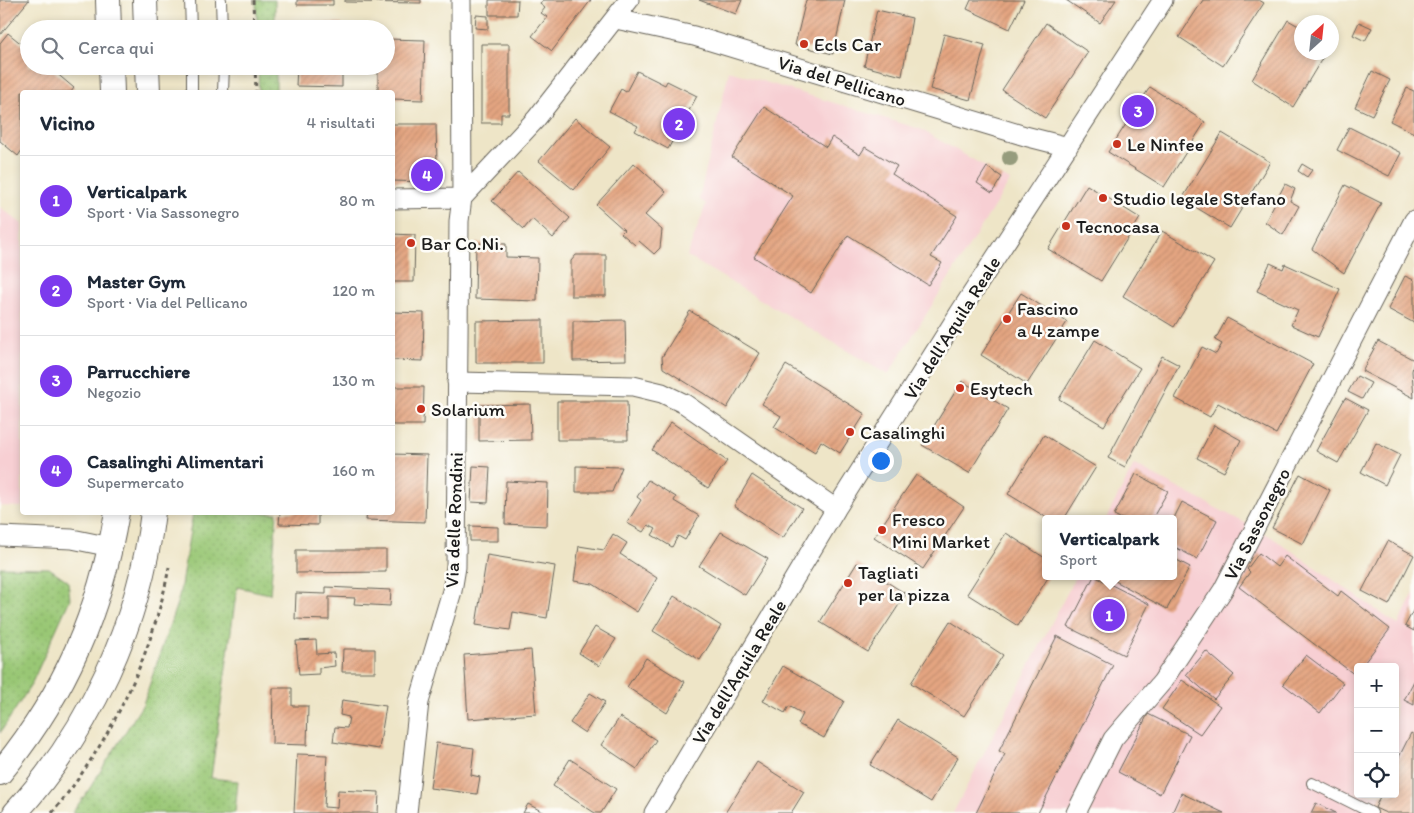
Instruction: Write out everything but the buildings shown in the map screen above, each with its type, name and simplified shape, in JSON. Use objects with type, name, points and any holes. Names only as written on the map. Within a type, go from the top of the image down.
[{"type":"street","points":[[108,0],[109,20]]},
{"type":"street","points":[[145,0],[146,20]]},
{"type":"street","name":"Via delle Rondini","points":[[406,813],[419,702],[452,591],[456,567],[459,221],[462,198],[461,0]]},
{"type":"street","points":[[395,199],[462,198],[516,143],[616,19],[629,0]]},
{"type":"street","name":"Via dell'Aquila Reale","points":[[654,813],[836,509],[1163,0]]},
{"type":"street","name":"Via del Pellicano","points":[[616,19],[688,34],[1025,136],[1068,147]]},
{"type":"street","points":[[147,75],[148,90]]},
{"type":"street","name":"Via Sassonegro","points":[[1076,813],[1113,739],[1162,682],[1223,590],[1414,220]]},
{"type":"street","points":[[457,382],[621,385],[662,392],[685,404],[836,509]]},
{"type":"street","points":[[0,772],[38,724],[70,669],[92,613],[111,547],[116,515]]},
{"type":"street","points":[[15,813],[64,751],[105,678],[120,645],[137,592],[153,515]]},
{"type":"street","points":[[0,536],[72,539],[111,547]]},
{"type":"lane","points":[[190,0],[191,20]]},
{"type":"lane","points":[[221,0],[222,20]]},
{"type":"lane","points":[[192,75],[192,90]]},
{"type":"lane","points":[[223,90],[224,75]]},
{"type":"lane","points":[[1312,783],[1372,813]]},
{"type":"path","points":[[253,0],[254,20]]},
{"type":"path","points":[[255,75],[256,90]]},
{"type":"shaded area","points":[[729,71],[920,129],[1010,181],[888,375],[687,256],[706,204],[699,199]]},
{"type":"shaded area","points":[[0,207],[20,222],[20,507],[0,506]]},
{"type":"shaded area","points":[[1134,465],[1270,536],[1398,625],[1414,593],[1414,813],[953,813],[1074,580],[1177,580],[1177,515],[1108,515]]},
{"type":"green space","points":[[256,0],[275,0],[275,20],[257,20]]},
{"type":"green space","points":[[258,75],[276,75],[276,90],[259,90]]},
{"type":"green space","points":[[193,515],[277,515],[270,594],[237,587],[211,778],[238,781],[235,813],[72,813],[143,704],[179,597]]},
{"type":"green space","points":[[0,567],[49,568],[68,581],[70,599],[31,685],[0,733]]},
{"type":"place","name":"Ecls Car","points":[[804,44]]},
{"type":"place","name":"Parrucchiere","points":[[1138,111]]},
{"type":"place","name":"Master Gym","points":[[679,124]]},
{"type":"place","name":"Le Ninfee","points":[[1117,144]]},
{"type":"place","name":"Casalinghi Alimentari","points":[[427,175]]},
{"type":"place","name":"Studio legale Stefano","points":[[1103,198]]},
{"type":"place","name":"Tecnocasa","points":[[1066,226]]},
{"type":"place","name":"Bar Co.Ni.","points":[[411,243]]},
{"type":"place","name":"Fascino a 4 zampe","points":[[1007,319]]},
{"type":"place","name":"Esytech","points":[[960,388]]},
{"type":"place","name":"Solarium","points":[[421,409]]},
{"type":"place","name":"Casalinghi","points":[[850,432]]},
{"type":"place","name":"Fresco Mini Market","points":[[882,530]]},
{"type":"place","name":"Tagliati per la pizza","points":[[848,583]]},
{"type":"place","name":"Verticalpark","points":[[1109,615]]}]
